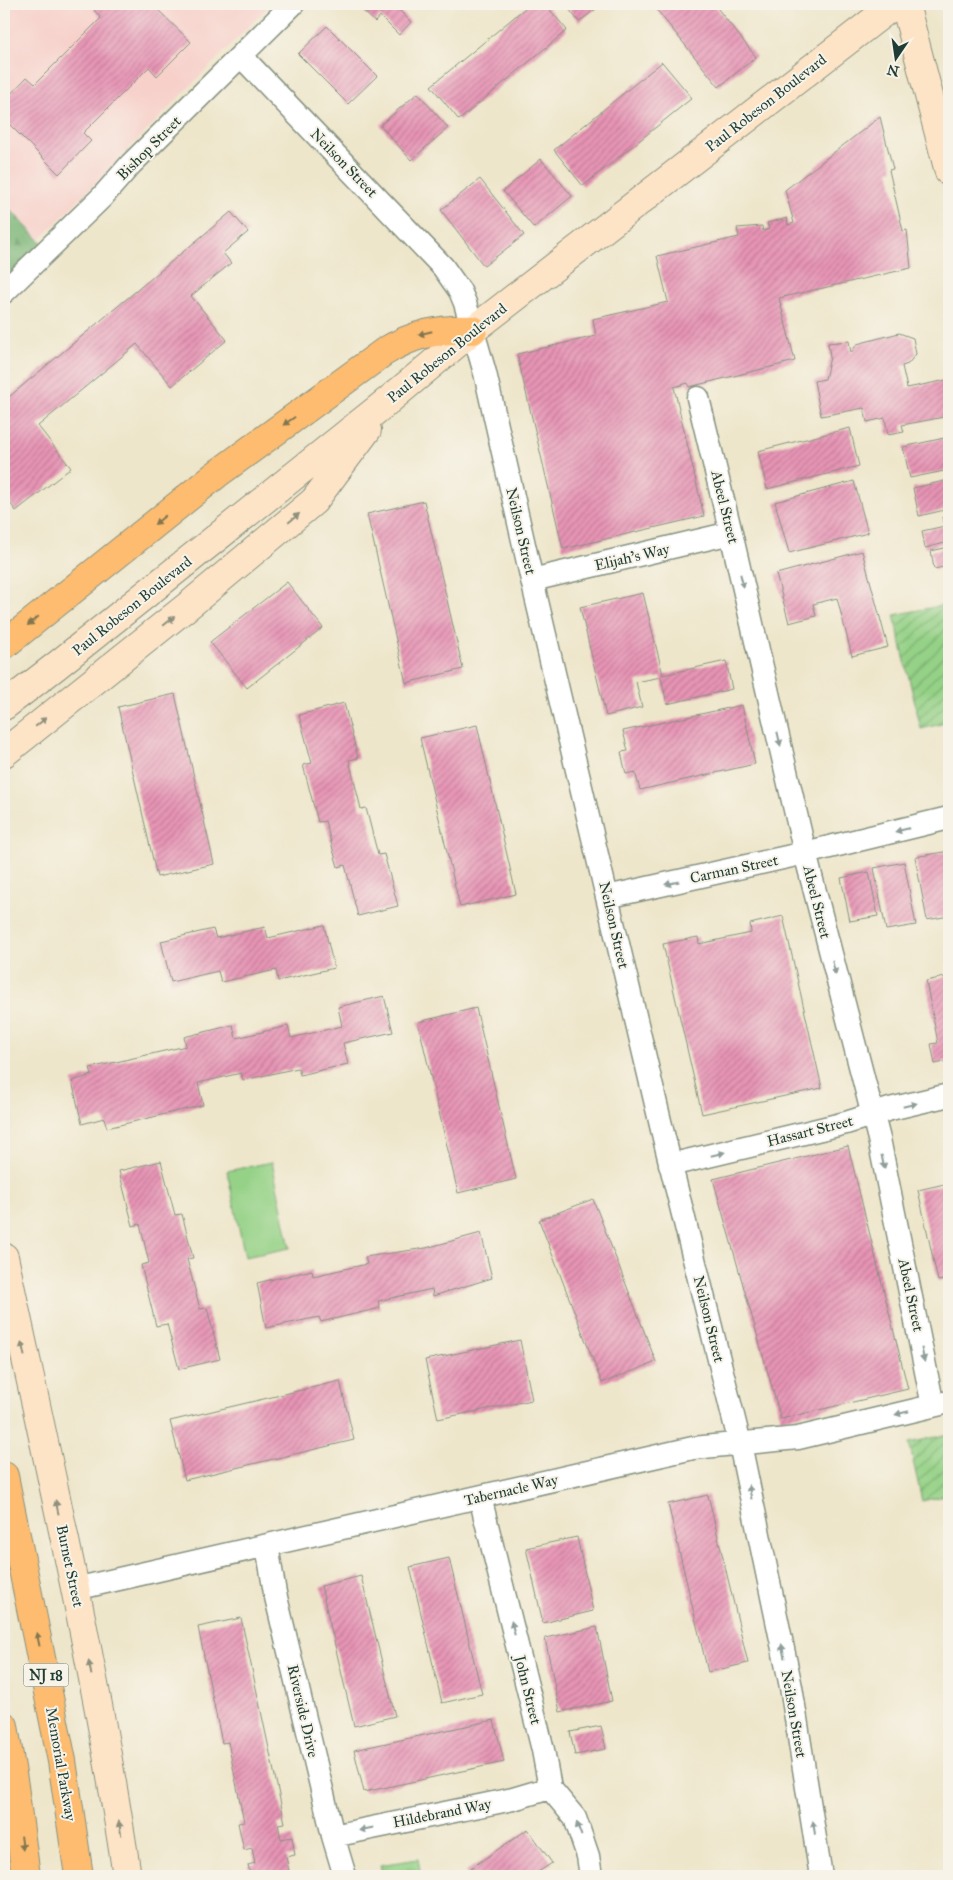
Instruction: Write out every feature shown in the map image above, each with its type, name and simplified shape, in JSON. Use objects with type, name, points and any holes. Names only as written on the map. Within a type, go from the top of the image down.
[{"type":"highway","points":[[4,644],[217,474],[384,352],[403,340],[428,332],[473,330]]},
{"type":"highway","name":"Memorial Parkway","points":[[4,1476],[39,1640],[62,1761],[79,1876]]},
{"type":"highway","points":[[4,1726],[26,1876]]},
{"type":"street","name":"Bishop Street","points":[[4,292],[102,197],[131,164],[293,4]]},
{"type":"street","name":"Paul Robeson Boulevard","points":[[4,706],[389,400],[473,330],[895,4]]},
{"type":"street","points":[[905,4],[949,172]]},
{"type":"street","name":"Neilson Street","points":[[241,56],[443,267],[462,297],[473,330],[485,373],[670,1165],[740,1444],[791,1687],[822,1876]]},
{"type":"street","name":"Abeel Street","points":[[698,398],[732,534],[805,854],[879,1139],[941,1404]]},
{"type":"street","points":[[4,753],[187,607],[314,502],[389,400]]},
{"type":"street","name":"Elijah's Way","points":[[532,580],[732,534]]},
{"type":"street","name":"Carman Street","points":[[607,897],[805,854],[949,818]]},
{"type":"street","name":"Hassart Street","points":[[670,1165],[846,1123],[871,1114],[949,1095]]},
{"type":"street","name":"Burnet Street","points":[[4,1257],[75,1589],[112,1782],[127,1876]]},
{"type":"street","name":"Tabernacle Way","points":[[75,1589],[693,1448],[798,1438],[941,1404]]},
{"type":"street","name":"John Street","points":[[480,1497],[543,1750],[550,1788],[575,1818],[588,1856],[590,1876]]},
{"type":"street","name":"Riverside Drive","points":[[267,1546],[276,1593],[333,1836],[345,1876]]},
{"type":"street","name":"Hildebrand Way","points":[[333,1836],[513,1799],[550,1788]]},
{"type":"shaded area","points":[[4,4],[271,4],[4,276]]},
{"type":"green space","points":[[4,203],[45,246],[4,288]]},
{"type":"green space","points":[[949,604],[949,722],[921,729],[894,615]]},
{"type":"green space","points":[[272,1162],[290,1248],[245,1257],[227,1171]]},
{"type":"green space","points":[[949,1434],[949,1495],[922,1501],[909,1443]]},
{"type":"green space","points":[[418,1859],[421,1876],[383,1876],[380,1865]]},
{"type":"building","points":[[101,4],[152,4],[191,42],[157,76],[149,67],[83,133],[91,141],[59,174],[4,119],[4,101],[27,77],[35,84],[101,18],[94,10]]},
{"type":"building","points":[[356,4],[393,4],[411,22],[399,35],[380,16],[375,22]]},
{"type":"building","points":[[530,4],[545,4],[567,30],[459,120],[431,86]]},
{"type":"building","points":[[565,4],[602,4],[579,22]]},
{"type":"building","points":[[652,4],[714,4],[756,57],[719,87]]},
{"type":"building","points":[[327,26],[377,76],[348,104],[298,54]]},
{"type":"building","points":[[662,62],[692,98],[583,186],[554,150]]},
{"type":"building","points":[[418,93],[448,128],[411,160],[380,125]]},
{"type":"building","points":[[880,117],[893,169],[889,170],[903,231],[907,230],[911,268],[779,298],[795,361],[689,387],[688,383],[674,387],[704,516],[563,549],[517,354],[596,336],[593,319],[668,302],[657,256],[739,237],[737,228],[762,226],[763,231],[769,229],[767,223],[787,218],[788,225],[794,223],[785,190]]},
{"type":"building","points":[[541,159],[572,196],[534,228],[503,191]]},
{"type":"building","points":[[480,179],[524,235],[484,266],[441,210]]},
{"type":"building","points":[[231,212],[248,232],[223,253],[231,263],[191,296],[227,340],[172,386],[137,344],[38,426],[71,468],[16,511],[4,495],[4,401]]},
{"type":"building","points":[[899,333],[913,338],[916,354],[908,364],[902,366],[907,388],[947,380],[949,416],[902,425],[904,432],[888,435],[885,418],[867,422],[864,408],[821,416],[814,381],[825,379],[830,357],[828,343],[849,341],[851,353],[857,344]]},
{"type":"building","points":[[850,428],[859,466],[767,489],[758,451]]},
{"type":"building","points":[[949,437],[949,470],[910,478],[903,447]]},
{"type":"building","points":[[949,480],[949,509],[919,516],[913,488]]},
{"type":"building","points":[[854,481],[868,533],[789,553],[775,502]]},
{"type":"building","points":[[424,501],[463,669],[406,683],[367,514]]},
{"type":"building","points":[[949,516],[949,542],[925,548],[922,531],[945,526],[943,517]]},
{"type":"building","points":[[949,547],[949,566],[934,569],[931,551]]},
{"type":"building","points":[[862,551],[888,647],[852,656],[837,598],[813,604],[816,616],[789,623],[776,574]]},
{"type":"building","points":[[287,582],[323,628],[247,688],[210,642]]},
{"type":"building","points":[[643,593],[663,675],[726,661],[732,689],[667,704],[661,677],[636,682],[642,707],[606,716],[580,607]]},
{"type":"building","points":[[175,694],[214,864],[157,877],[118,707]]},
{"type":"building","points":[[344,703],[358,758],[349,760],[361,809],[366,808],[378,855],[384,854],[398,906],[358,916],[345,865],[338,867],[325,821],[318,822],[303,765],[312,763],[299,715]]},
{"type":"building","points":[[742,705],[755,764],[640,790],[635,772],[626,774],[621,752],[628,751],[623,731]]},
{"type":"building","points":[[477,725],[516,894],[460,907],[420,738]]},
{"type":"building","points":[[949,851],[949,881],[947,881],[949,916],[927,920],[915,857]]},
{"type":"building","points":[[904,862],[916,925],[886,930],[874,868]]},
{"type":"building","points":[[869,872],[878,916],[850,921],[841,878]]},
{"type":"building","points":[[783,916],[822,1088],[702,1114],[663,944],[698,937],[699,944],[751,933],[750,924]]},
{"type":"building","points":[[324,925],[334,968],[278,981],[276,970],[221,982],[218,971],[171,982],[161,941],[213,929],[216,938],[265,927],[268,938]]},
{"type":"building","points":[[949,976],[949,1061],[935,1064],[931,1044],[938,1043],[926,981]]},
{"type":"building","points":[[384,996],[393,1032],[343,1043],[348,1064],[300,1075],[298,1068],[243,1080],[241,1073],[198,1083],[203,1105],[107,1128],[104,1118],[82,1124],[72,1081],[92,1075],[90,1068],[186,1046],[184,1037],[233,1025],[236,1038],[288,1026],[291,1038],[342,1026],[338,1007]]},
{"type":"building","points":[[476,1008],[516,1179],[458,1193],[418,1022]]},
{"type":"building","points":[[848,1146],[908,1389],[781,1419],[713,1179]]},
{"type":"building","points":[[161,1161],[175,1215],[182,1214],[193,1258],[187,1259],[200,1309],[207,1308],[220,1359],[179,1369],[167,1324],[156,1326],[141,1265],[149,1263],[140,1224],[133,1226],[119,1171]]},
{"type":"building","points":[[949,1183],[949,1279],[938,1281],[918,1190]]},
{"type":"building","points":[[593,1199],[656,1362],[602,1383],[539,1220]]},
{"type":"building","points":[[481,1233],[492,1278],[433,1296],[432,1289],[378,1301],[380,1308],[321,1322],[319,1317],[266,1328],[257,1283],[312,1270],[313,1276],[367,1264],[365,1257],[426,1248]]},
{"type":"building","points":[[520,1340],[532,1400],[438,1419],[425,1360]]},
{"type":"building","points":[[340,1381],[354,1440],[185,1480],[170,1421]]},
{"type":"building","points":[[708,1495],[748,1663],[708,1672],[668,1504]]},
{"type":"building","points":[[577,1537],[593,1611],[543,1623],[526,1548]]},
{"type":"building","points":[[449,1558],[482,1694],[442,1703],[410,1567]]},
{"type":"building","points":[[361,1576],[395,1716],[354,1726],[321,1586]]},
{"type":"building","points":[[241,1618],[285,1823],[278,1824],[281,1839],[292,1837],[295,1855],[286,1857],[290,1876],[251,1876],[248,1865],[255,1863],[252,1848],[244,1850],[238,1823],[244,1822],[228,1742],[222,1743],[198,1627]]},
{"type":"building","points":[[597,1627],[612,1701],[560,1712],[545,1638]]},
{"type":"building","points":[[494,1720],[504,1762],[364,1792],[354,1750]]},
{"type":"building","points":[[601,1726],[606,1749],[575,1755],[570,1732]]},
{"type":"building","points":[[528,1829],[552,1863],[532,1876],[528,1876],[525,1873],[520,1876],[468,1876],[465,1872]]}]
